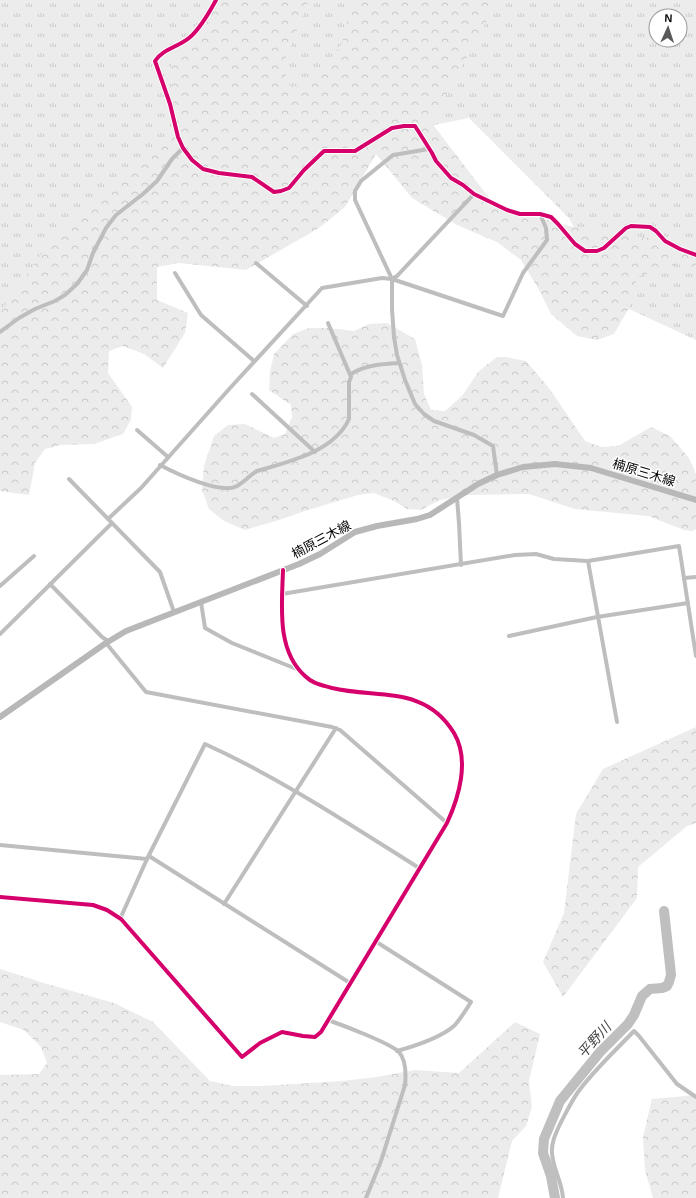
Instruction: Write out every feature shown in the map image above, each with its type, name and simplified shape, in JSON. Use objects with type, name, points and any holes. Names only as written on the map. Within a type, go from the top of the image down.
[{"type":"main road","name":"楠原三木線","points":[[0,717],[107,642],[126,631],[283,570],[320,554],[355,532],[430,515],[478,484],[497,475],[523,467],[538,465],[572,465],[591,468],[696,500]]},
{"type":"street","points":[[216,0],[199,27],[189,38],[161,54],[155,61],[170,104],[178,137],[183,148],[192,160],[203,169],[219,173],[252,177],[274,192],[289,188],[304,170],[324,151],[355,151],[392,128],[415,126],[436,161],[450,178],[463,185],[474,194],[507,210],[520,214],[540,214],[551,217],[575,244],[585,251],[597,251],[604,248],[626,228],[631,226],[650,227],[665,241],[684,251],[696,255]]},
{"type":"street","points":[[0,332],[19,318],[65,295],[77,284],[87,270],[93,253],[106,228],[157,181],[172,159],[183,148]]},
{"type":"street","points":[[429,149],[393,155],[361,181],[355,191],[355,200],[360,214],[392,279],[394,338],[399,363],[415,404],[424,414],[434,421],[474,435],[493,446],[497,475]]},
{"type":"street","points":[[392,279],[397,276],[474,194]]},
{"type":"street","points":[[108,519],[141,488],[254,361],[307,306],[322,288],[382,278],[392,279],[503,316],[523,273],[547,240],[546,228],[540,214]]},
{"type":"street","points":[[256,262],[307,306]]},
{"type":"street","points":[[175,273],[201,315],[254,361]]},
{"type":"street","points":[[160,465],[173,472],[206,485],[231,488],[237,486],[248,476],[315,452],[331,443],[349,419],[349,382],[351,374],[328,323]]},
{"type":"street","points":[[351,374],[359,369],[381,364],[399,363]]},
{"type":"street","points":[[252,394],[315,452]]},
{"type":"street","points":[[137,430],[168,457]]},
{"type":"street","points":[[69,480],[160,572],[174,612]]},
{"type":"street","points":[[456,498],[460,523],[461,565]]},
{"type":"street","points":[[0,634],[112,523]]},
{"type":"street","points":[[282,594],[524,554],[536,554],[554,559],[588,561],[679,546],[696,656]]},
{"type":"street","points":[[0,586],[34,556]]},
{"type":"street","points":[[588,561],[616,722]]},
{"type":"street","points":[[0,897],[93,905],[107,910],[120,918],[242,1057],[260,1043],[282,1032],[315,1037],[321,1032],[447,823],[454,808],[462,762],[456,737],[448,723],[440,714],[430,707],[417,701],[399,696],[342,690],[316,684],[299,670],[286,648],[284,640],[282,594],[283,570]]},
{"type":"street","points":[[684,578],[696,577]]},
{"type":"street","points":[[50,584],[107,642],[146,692],[336,728],[345,734],[447,823]]},
{"type":"street","points":[[201,602],[205,628],[232,642],[299,670]]},
{"type":"street","points":[[509,636],[597,617],[688,603]]},
{"type":"street","points":[[224,904],[336,728]]},
{"type":"street","points":[[120,918],[205,744],[229,754],[296,791],[419,868]]},
{"type":"street","points":[[0,844],[148,858],[350,983]]},
{"type":"street","points":[[375,941],[471,1002],[460,1020],[447,1031],[428,1041],[397,1051]]},
{"type":"street","points":[[328,1020],[388,1045],[402,1056],[404,1065],[406,1076],[405,1085],[381,1161],[366,1198]]},
{"type":"street","points":[[563,1198],[561,1184],[552,1154],[552,1143],[558,1128],[578,1092],[634,1031],[677,1084],[696,1097]]},
{"type":"green space","points":[[0,0],[696,0],[696,340],[614,302],[569,218],[469,118],[394,133],[0,313]]},
{"type":"green space","points":[[218,0],[309,0],[286,58],[286,85],[304,87],[323,68],[342,44],[352,0],[497,0],[480,34],[431,122],[496,207],[585,230],[672,241],[696,252],[696,273],[678,264],[637,277],[629,308],[614,334],[597,340],[577,336],[551,314],[538,288],[521,260],[497,242],[457,225],[412,198],[376,154],[345,207],[319,228],[246,270],[179,263],[157,267],[157,300],[188,313],[185,333],[163,368],[144,354],[123,346],[109,351],[108,373],[132,407],[131,420],[123,434],[94,444],[61,445],[45,449],[35,463],[29,495],[0,491],[0,312],[47,246],[149,155],[175,126],[171,61]]},
{"type":"green space","points":[[387,323],[415,339],[422,365],[424,394],[431,410],[445,411],[462,396],[479,371],[497,357],[506,357],[526,361],[549,388],[585,441],[601,447],[618,446],[651,427],[670,436],[689,458],[696,474],[696,529],[693,531],[684,530],[648,516],[575,509],[529,494],[466,495],[440,500],[421,510],[407,509],[394,501],[374,493],[358,495],[245,530],[224,521],[209,509],[202,490],[204,466],[214,436],[228,425],[245,424],[274,438],[285,434],[292,417],[291,405],[269,390],[270,372],[274,354],[293,334],[309,328],[329,328],[354,331],[369,324]]},
{"type":"green space","points":[[696,727],[696,823],[687,826],[638,867],[637,898],[563,997],[543,962],[564,913],[576,814],[603,769]]},
{"type":"green space","points":[[0,969],[114,1003],[153,1022],[210,1081],[233,1086],[262,1086],[342,1081],[377,1077],[415,1070],[459,1073],[515,1022],[540,1034],[529,1081],[532,1107],[526,1126],[512,1141],[498,1198],[0,1198],[0,1075],[39,1074],[47,1063],[41,1047],[24,1030],[0,1022]]},
{"type":"green space","points":[[696,1095],[696,1198],[653,1198],[645,1170],[643,1137],[652,1099]]},
{"type":"waterway","name":"平野川","points":[[555,1198],[551,1176],[543,1153],[544,1139],[560,1101],[600,1052],[628,1024],[634,1015],[642,996],[650,989],[667,986],[671,975],[664,911]]},
{"type":"cycle path","points":[[216,0],[197,30],[185,41],[166,51],[155,61],[170,104],[178,137],[183,148],[192,160],[203,169],[219,173],[252,177],[274,192],[281,191],[289,188],[304,170],[324,151],[355,151],[392,128],[415,126],[436,161],[451,178],[474,194],[507,210],[520,214],[540,214],[551,217],[575,244],[585,251],[597,251],[604,248],[626,228],[631,226],[650,227],[665,241],[696,255]]},
{"type":"cycle path","points":[[0,897],[93,905],[107,910],[121,919],[242,1057],[260,1043],[282,1032],[315,1037],[321,1032],[447,823],[459,790],[462,766],[459,744],[454,733],[442,718],[429,707],[415,701],[399,697],[332,688],[314,683],[305,676],[289,653],[285,640],[282,612],[283,570]]}]
